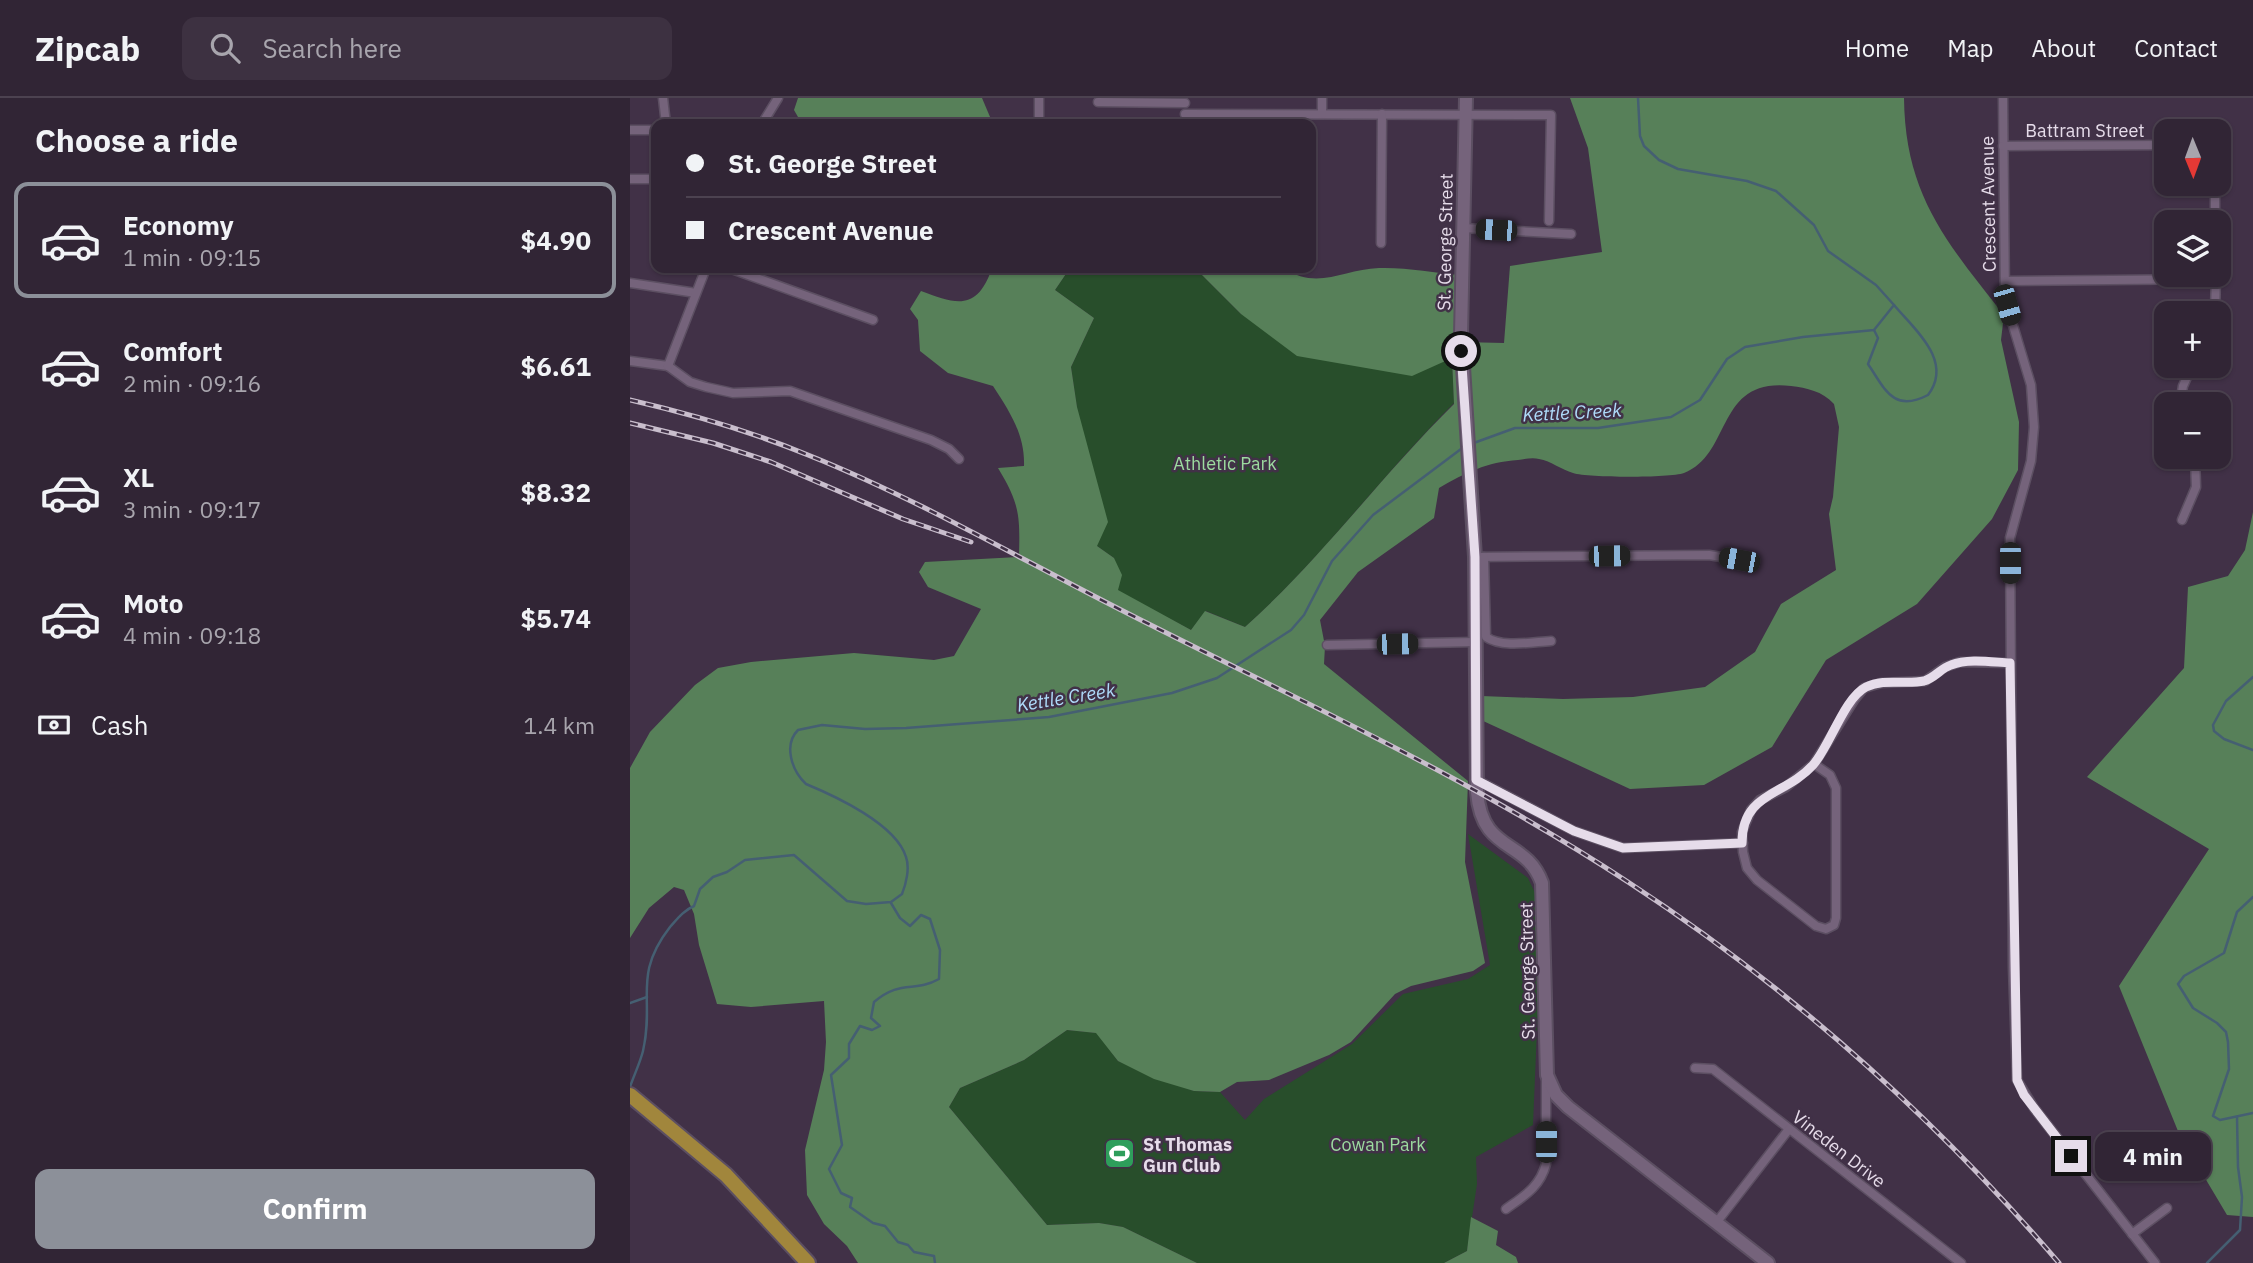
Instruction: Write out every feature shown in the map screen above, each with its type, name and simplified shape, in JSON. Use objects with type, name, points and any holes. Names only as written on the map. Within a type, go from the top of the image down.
[{"type":"highway","points":[[630,1095],[671,1127],[737,1186],[808,1263]]},
{"type":"street","points":[[663,98],[665,119]]},
{"type":"street","points":[[765,119],[778,98]]},
{"type":"street","points":[[1039,98],[1039,119]]},
{"type":"street","points":[[1322,98],[1322,114]]},
{"type":"street","name":"St. George Street","points":[[1466,98],[1461,335],[1479,557],[1474,642],[1478,809],[1485,825],[1529,862],[1542,883],[1546,1070],[1550,1085],[1563,1103],[1768,1263]]},
{"type":"street","name":"Crescent Avenue","points":[[2003,98],[2007,305],[2032,393],[2035,427],[2031,461],[2010,538],[2017,1080],[2029,1102],[2155,1263]]},
{"type":"street","points":[[1098,102],[1185,100],[1185,119]]},
{"type":"street","points":[[1185,114],[1259,119],[1322,114],[1551,115],[1549,221]]},
{"type":"street","points":[[1381,243],[1382,114]]},
{"type":"street","points":[[630,130],[651,130]]},
{"type":"street","name":"Battram Street","points":[[2003,146],[2154,145]]},
{"type":"street","points":[[630,179],[651,179]]},
{"type":"street","points":[[1463,228],[1571,234]]},
{"type":"street","points":[[668,366],[704,273]]},
{"type":"street","points":[[743,273],[873,320]]},
{"type":"street","points":[[2005,281],[2154,278]]},
{"type":"street","points":[[630,283],[696,293]]},
{"type":"street","points":[[630,361],[668,366],[690,382],[733,393],[779,390],[802,394],[931,440],[959,459]]},
{"type":"street","points":[[2182,520],[2196,487],[2195,469]]},
{"type":"street","points":[[1551,641],[1502,643],[1492,642],[1486,637],[1479,557],[1709,555],[1739,560]]},
{"type":"street","points":[[1326,645],[1474,642]]},
{"type":"street","points":[[1814,764],[1830,775],[1836,788],[1836,918],[1832,928],[1819,928],[1757,880],[1744,860],[1744,824],[1755,804],[1786,787],[1814,764],[1854,699],[1864,688],[1881,683],[1925,681],[1945,667],[1960,662],[2010,663]]},
{"type":"street","points":[[1476,780],[1574,831],[1623,848],[1742,843]]},
{"type":"street","name":"Vineden Drive","points":[[1695,1069],[1713,1069],[1961,1263]]},
{"type":"street","points":[[1506,1209],[1539,1184],[1543,1175],[1546,1164],[1546,1070]]},
{"type":"street","points":[[1716,1223],[1789,1129]]},
{"type":"street","points":[[2132,1234],[2167,1208]]},
{"type":"green space","points":[[798,98],[982,98],[991,119],[799,119],[794,110]]},
{"type":"green space","points":[[1570,98],[1904,98],[1906,132],[1921,190],[1948,240],[2004,315],[2001,340],[2019,422],[2018,470],[1992,519],[1917,604],[1826,660],[1772,747],[1704,785],[1630,789],[1481,720],[1481,696],[1563,699],[1633,697],[1705,687],[1755,652],[1781,604],[1836,570],[1829,514],[1839,427],[1834,404],[1814,391],[1791,386],[1767,386],[1749,393],[1727,419],[1711,450],[1700,463],[1676,475],[1582,475],[1531,458],[1486,466],[1439,488],[1434,518],[1358,572],[1320,620],[1325,646],[1324,664],[1468,781],[1465,862],[1485,963],[1473,971],[1411,986],[1395,994],[1351,1042],[1329,1055],[1269,1080],[1237,1082],[1220,1092],[1194,1091],[1154,1079],[1118,1061],[1096,1033],[1067,1030],[1024,1060],[960,1088],[949,1107],[1047,1225],[1099,1223],[1123,1227],[1197,1263],[858,1263],[847,1246],[824,1224],[807,1195],[805,1150],[824,1070],[824,1001],[751,1007],[717,1004],[699,945],[694,914],[684,890],[674,887],[649,908],[630,938],[630,768],[650,732],[695,685],[718,668],[751,662],[854,653],[934,660],[954,656],[981,609],[928,587],[919,572],[925,562],[1019,557],[1015,501],[998,468],[1024,466],[1019,434],[993,386],[948,373],[920,351],[918,320],[910,309],[921,291],[945,299],[964,301],[979,292],[990,273],[1067,273],[1055,290],[1094,318],[1071,367],[1077,407],[1108,522],[1097,546],[1114,558],[1122,575],[1118,590],[1191,630],[1205,611],[1245,627],[1300,573],[1454,404],[1452,358],[1412,376],[1297,356],[1241,314],[1200,273],[1293,273],[1319,278],[1379,268],[1461,275],[1461,342],[1504,343],[1510,266],[1602,252],[1588,148]]},
{"type":"green space","name":"Athletic Park","points":[[1067,273],[1200,273],[1241,314],[1452,357],[1454,403],[1300,573],[1245,627],[1206,611],[1191,630],[1117,591],[1114,558],[1097,546],[1071,367],[1094,318],[1055,290]]},
{"type":"green space","points":[[2253,512],[2253,1217],[2227,1215],[2180,1136],[2119,986],[2209,849],[2087,777],[2184,668],[2188,587],[2228,576],[2245,550]]},
{"type":"green space","name":"Cowan Park","points":[[1468,834],[1528,878],[1542,908],[1533,1125],[1476,1157],[1477,1184],[1467,1251],[1444,1263],[1197,1263],[1123,1227],[1099,1223],[1047,1225],[949,1107],[960,1088],[1024,1060],[1067,1030],[1097,1033],[1118,1061],[1194,1091],[1220,1092],[1245,1120],[1264,1099],[1352,1044],[1403,994],[1468,979],[1490,965]]},
{"type":"green space","points":[[1471,1217],[1498,1231],[1496,1245],[1516,1257],[1518,1263],[1444,1263],[1467,1251]]},
{"type":"waterway","name":"Kettle Creek","points":[[1471,444],[1515,428],[1598,428],[1671,417],[1700,400],[1727,359],[1745,347],[1803,337],[1874,330],[1894,305],[1876,285],[1828,251],[1814,225],[1776,191],[1747,181],[1678,169],[1659,160],[1644,146],[1640,136],[1638,98]]},
{"type":"waterway","name":"Kettle Creek","points":[[1874,330],[1878,338],[1868,364],[1885,390],[1898,400],[1906,401],[1928,395],[1935,382],[1934,358],[1920,335],[1894,305]]},
{"type":"waterway","name":"Kettle Creek","points":[[630,1087],[643,1051],[646,1033],[651,960],[670,927],[694,906],[700,889],[713,877],[727,872],[745,860],[794,855],[847,901],[866,904],[891,902],[902,894],[908,866],[900,845],[878,823],[801,779],[793,765],[790,750],[793,736],[798,730],[822,725],[865,729],[906,728],[1049,717],[1172,693],[1217,678],[1291,630],[1304,615],[1332,561],[1373,515],[1465,446]]},
{"type":"waterway","points":[[2253,677],[2226,701],[2213,725],[2214,731],[2224,739],[2253,750]]},
{"type":"waterway","points":[[2253,897],[2237,912],[2224,953],[2184,976],[2178,984],[2193,1008],[2226,1032],[2229,1069],[2213,1116],[2220,1120],[2253,1113]]},
{"type":"waterway","points":[[891,903],[900,918],[910,926],[921,915],[930,919],[940,950],[939,979],[900,988],[874,1002],[871,1018],[880,1026],[872,1030],[860,1026],[849,1044],[849,1058],[831,1075],[842,1145],[829,1169],[841,1193],[852,1198],[850,1207],[873,1223],[885,1226],[898,1242],[908,1245],[914,1252],[934,1256],[935,1263]]},
{"type":"waterway","points":[[630,1003],[647,997]]},
{"type":"waterway","points":[[2207,1263],[2240,1230],[2242,1197],[2238,1167],[2237,1117]]},
{"type":"railway","points":[[630,400],[698,417],[764,438],[849,472],[1382,741],[1568,844],[1688,923],[1802,1010],[1857,1057],[1962,1157],[2059,1263]]},
{"type":"railway","points":[[630,423],[713,443],[771,462],[903,519],[971,542]]},
{"type":"place","name":"St Thomas Gun Club","points":[[1120,1154]]},
{"type":"route","points":[[1461,351],[1475,557],[1476,780],[1574,831],[1623,848],[1742,843],[1744,824],[1755,804],[1786,787],[1814,764],[1854,699],[1864,688],[1881,683],[1925,681],[1945,667],[1960,662],[2010,663],[2013,967],[2017,1080],[2024,1095],[2071,1156]]}]
